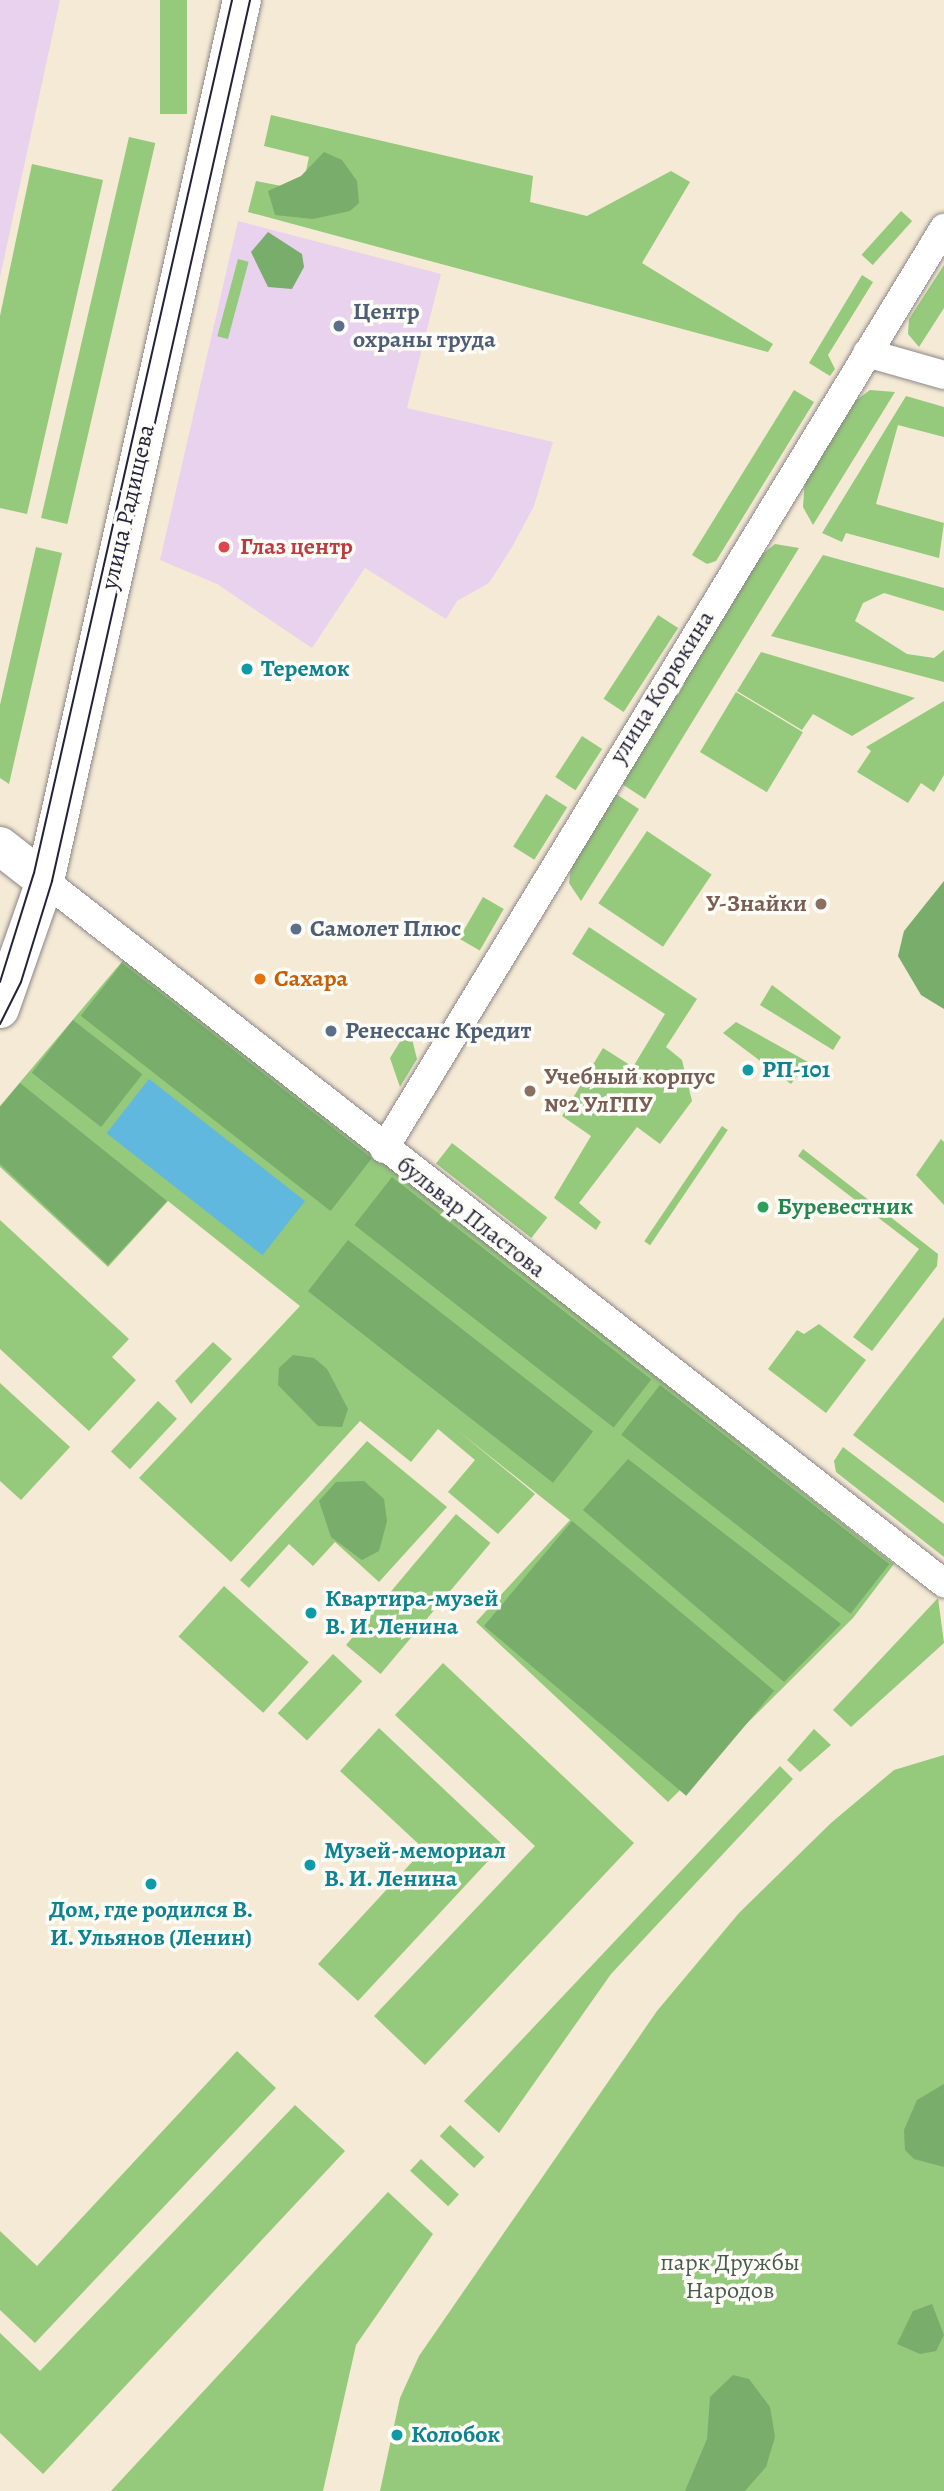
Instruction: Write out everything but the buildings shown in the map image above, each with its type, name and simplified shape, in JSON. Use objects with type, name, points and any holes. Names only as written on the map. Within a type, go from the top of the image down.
[{"type":"street","name":"улица Радищева","points":[[0,1009],[45,881],[242,0]]},
{"type":"street","name":"улица Корюкина","points":[[384,1149],[944,228]]},
{"type":"street","points":[[867,353],[944,375]]},
{"type":"street","name":"бульвар Пластова","points":[[0,846],[384,1149],[944,1583]]},
{"type":"shaded area","points":[[0,0],[60,0],[0,277]]},
{"type":"shaded area","points":[[238,221],[441,274],[407,408],[553,442],[534,506],[512,547],[489,583],[457,601],[446,619],[365,568],[312,648],[217,584],[160,560]]},
{"type":"green space","points":[[160,0],[187,0],[187,114],[160,114]]},
{"type":"green space","points":[[271,115],[533,176],[530,202],[587,216],[671,171],[690,182],[642,263],[773,344],[768,352],[248,212],[256,181],[302,190],[309,157],[264,146]]},
{"type":"green space","points":[[129,137],[155,143],[67,524],[41,518]]},
{"type":"green space","points":[[324,152],[342,160],[357,181],[359,203],[350,211],[313,219],[275,215],[268,191],[301,176]]},
{"type":"green space","points":[[32,164],[103,180],[27,514],[0,508],[0,316]]},
{"type":"green space","points":[[901,211],[912,221],[873,265],[862,255]]},
{"type":"green space","points":[[268,232],[302,254],[304,267],[292,289],[268,287],[251,252]]},
{"type":"green space","points":[[238,259],[249,262],[228,339],[217,336]]},
{"type":"green space","points":[[944,265],[944,308],[919,347],[908,334],[909,319]]},
{"type":"green space","points":[[862,275],[873,282],[828,355],[835,369],[830,376],[809,363]]},
{"type":"green space","points":[[794,390],[814,402],[716,561],[707,564],[692,555]]},
{"type":"green space","points":[[870,390],[895,392],[813,525],[803,507],[805,480],[855,401]]},
{"type":"green space","points":[[906,396],[944,407],[944,437],[898,425],[876,504],[944,523],[939,558],[846,533],[842,542],[822,533]]},
{"type":"green space","points":[[775,544],[799,548],[645,799],[622,784],[760,556]]},
{"type":"green space","points":[[36,547],[62,553],[9,784],[0,778],[0,705]]},
{"type":"green space","points":[[823,555],[944,588],[944,611],[884,593],[863,603],[855,621],[907,654],[934,658],[944,650],[944,682],[771,636]]},
{"type":"green space","points":[[658,615],[678,628],[624,712],[604,699]]},
{"type":"green space","points":[[761,652],[915,698],[852,736],[813,714],[802,730],[737,691]]},
{"type":"green space","points":[[736,692],[803,732],[767,792],[700,752]]},
{"type":"green space","points":[[944,701],[944,775],[934,792],[921,783],[908,803],[857,772],[871,751],[866,747]]},
{"type":"green space","points":[[582,736],[602,749],[575,790],[555,777]]},
{"type":"green space","points":[[546,794],[567,807],[534,860],[513,847]]},
{"type":"green space","points":[[616,794],[639,809],[581,901],[569,883],[571,867]]},
{"type":"green space","points":[[647,831],[712,875],[663,947],[598,903]]},
{"type":"green space","points":[[944,881],[944,1009],[921,995],[898,956],[904,931]]},
{"type":"green space","points":[[483,897],[504,909],[480,951],[459,939]]},
{"type":"green space","points":[[589,927],[697,999],[666,1047],[682,1060],[692,1101],[660,1144],[637,1127],[579,1203],[601,1222],[596,1230],[554,1198],[591,1136],[562,1116],[603,1048],[633,1067],[665,1014],[572,954]]},
{"type":"green space","points":[[125,958],[894,1564],[853,1618],[668,1802],[476,1622],[570,1520],[457,1430],[535,1494],[498,1534],[448,1492],[475,1460],[438,1429],[411,1462],[360,1421],[231,1562],[139,1478],[300,1306],[168,1201],[108,1267],[0,1167],[0,1106]]},
{"type":"green space","points":[[122,963],[372,1158],[331,1211],[81,1016]]},
{"type":"green space","points":[[772,985],[841,1037],[833,1050],[760,1005]]},
{"type":"green space","points":[[73,1020],[142,1074],[101,1127],[32,1073]]},
{"type":"green space","points":[[736,1022],[808,1062],[791,1084],[723,1033]]},
{"type":"green space","points":[[409,1027],[417,1059],[400,1087],[390,1058]]},
{"type":"green space","points":[[20,1083],[167,1201],[108,1265],[0,1164],[0,1107]]},
{"type":"green space","points":[[722,1126],[728,1130],[650,1245],[644,1241]]},
{"type":"green space","points":[[941,1139],[944,1142],[944,1205],[916,1175]]},
{"type":"green space","points":[[452,1143],[547,1217],[531,1238],[436,1163]]},
{"type":"green space","points":[[803,1149],[938,1254],[937,1266],[872,1351],[853,1337],[919,1249],[798,1156]]},
{"type":"green space","points":[[392,1177],[651,1380],[614,1428],[354,1225]]},
{"type":"green space","points":[[0,1220],[129,1339],[112,1357],[136,1380],[89,1431],[0,1349]]},
{"type":"green space","points":[[348,1240],[593,1431],[553,1483],[308,1291]]},
{"type":"green space","points":[[944,1317],[944,1503],[853,1435]]},
{"type":"green space","points":[[819,1324],[866,1360],[826,1413],[768,1369],[797,1330],[804,1334]]},
{"type":"green space","points":[[213,1342],[232,1359],[191,1404],[175,1381]]},
{"type":"green space","points":[[293,1355],[314,1358],[327,1369],[348,1409],[342,1427],[318,1426],[278,1385],[279,1368]]},
{"type":"green space","points":[[0,1383],[70,1447],[21,1500],[0,1481]]},
{"type":"green space","points":[[660,1385],[889,1564],[851,1614],[621,1435]]},
{"type":"green space","points":[[158,1401],[177,1419],[130,1469],[111,1451]]},
{"type":"green space","points":[[367,1441],[447,1507],[379,1582],[335,1542],[313,1566],[289,1544],[249,1588],[240,1580]]},
{"type":"green space","points":[[843,1447],[944,1524],[944,1557],[836,1472],[834,1461]]},
{"type":"green space","points":[[628,1459],[841,1624],[784,1682],[583,1510]]},
{"type":"green space","points":[[364,1481],[384,1499],[387,1521],[379,1551],[362,1560],[331,1537],[319,1501],[336,1482]]},
{"type":"green space","points":[[456,1514],[490,1543],[381,1674],[346,1645]]},
{"type":"green space","points":[[572,1521],[774,1691],[686,1796],[484,1626]]},
{"type":"green space","points":[[224,1586],[309,1662],[263,1713],[178,1637]]},
{"type":"green space","points":[[938,1598],[944,1643],[851,1727],[833,1710]]},
{"type":"green space","points":[[333,1654],[362,1681],[307,1741],[278,1713]]},
{"type":"green space","points":[[443,1663],[634,1843],[425,2065],[374,2016],[535,1846],[395,1715]]},
{"type":"green space","points":[[379,1728],[503,1845],[358,2001],[318,1964],[424,1849],[340,1771]]},
{"type":"green space","points":[[814,1729],[831,1745],[800,1772],[787,1760]]},
{"type":"green space","name":"парк Дружбы Народов","points":[[944,1755],[944,2491],[380,2491],[400,2398],[419,2356],[657,2011],[739,1913],[831,1823],[894,1770]]},
{"type":"green space","points":[[780,1766],[793,1779],[611,1974],[499,2133],[464,2101]]},
{"type":"green space","points":[[237,2051],[276,2088],[35,2343],[0,2310],[0,2231],[37,2266]]},
{"type":"green space","points":[[944,2084],[944,2167],[914,2159],[905,2150],[904,2130],[917,2100]]},
{"type":"green space","points":[[295,2105],[345,2151],[43,2474],[0,2433],[0,2333],[40,2371]]},
{"type":"green space","points":[[450,2125],[484,2157],[474,2168],[440,2136]]},
{"type":"green space","points":[[421,2159],[459,2194],[448,2206],[410,2171]]},
{"type":"green space","points":[[388,2192],[433,2234],[356,2345],[323,2491],[111,2491]]},
{"type":"green space","points":[[932,2304],[944,2335],[936,2351],[920,2354],[897,2344],[913,2311]]},
{"type":"green space","points":[[733,2375],[749,2379],[770,2407],[775,2437],[766,2467],[745,2491],[685,2491],[707,2439],[710,2397]]},
{"type":"water","points":[[149,1079],[305,1201],[263,1255],[107,1133]]},
{"type":"tram line","points":[[0,982],[34,873],[232,0]]},
{"type":"tram line","points":[[0,1024],[21,982],[52,881],[250,0]]},
{"type":"place","name":"Центр охраны труда","points":[[339,326]]},
{"type":"place","name":"Глаз центр","points":[[224,547]]},
{"type":"place","name":"Теремок","points":[[247,669]]},
{"type":"place","name":"У-Знайки","points":[[821,904]]},
{"type":"place","name":"Самолет Плюс","points":[[296,929]]},
{"type":"place","name":"Сахара","points":[[260,979]]},
{"type":"place","name":"Ренессанс Кредит","points":[[331,1031]]},
{"type":"place","name":"РП-101","points":[[748,1070]]},
{"type":"place","name":"Учебный корпус №2 УлГПУ","points":[[530,1091]]},
{"type":"place","name":"Буревестник","points":[[763,1207]]},
{"type":"place","name":"Квартира-музей В. И. Ленина","points":[[311,1613]]},
{"type":"place","name":"Музей-мемориал В. И. Ленина","points":[[310,1865]]},
{"type":"place","name":"Дом, где родился В. И. Ульянов (Ленин)","points":[[151,1884]]},
{"type":"place","name":"Колобок","points":[[397,2435]]}]
